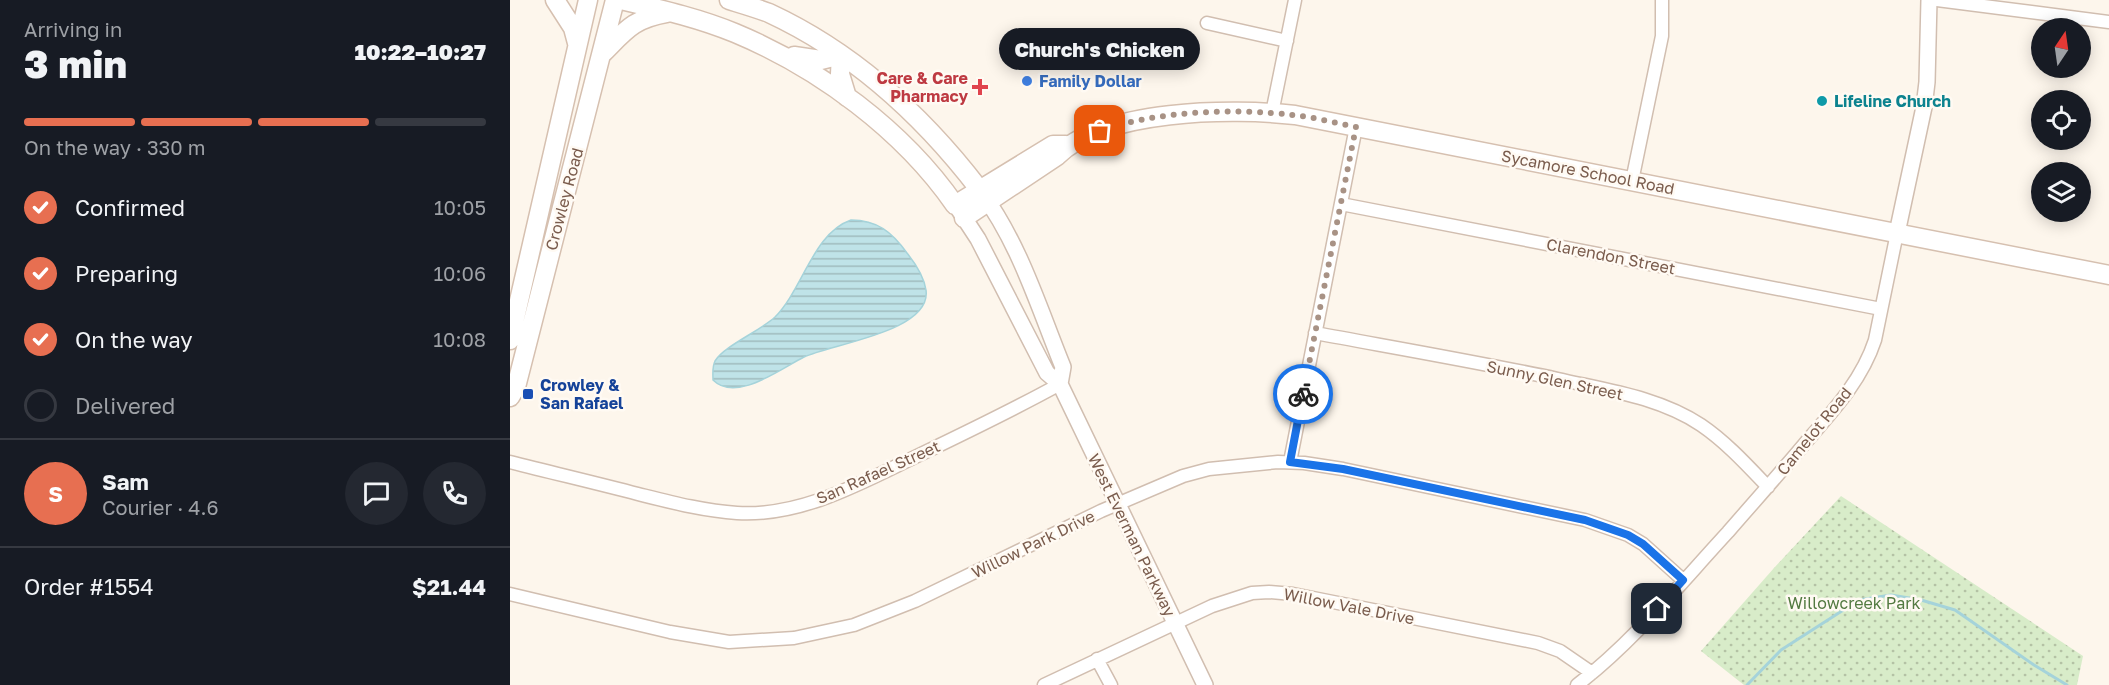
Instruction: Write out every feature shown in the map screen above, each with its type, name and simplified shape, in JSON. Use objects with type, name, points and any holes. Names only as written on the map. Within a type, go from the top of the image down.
[{"type":"main road","points":[[555,0],[573,28],[577,43]]},
{"type":"main road","name":"Crowley Road","points":[[510,340],[588,0]]},
{"type":"main road","name":"Crowley Road","points":[[510,397],[516,387],[524,357],[615,0]]},
{"type":"main road","points":[[621,0],[672,12],[733,32],[795,57],[821,60],[841,55]]},
{"type":"main road","points":[[729,0],[767,12],[799,29],[841,55],[892,93],[925,125],[983,196]]},
{"type":"main road","points":[[602,54],[636,22],[672,12]]},
{"type":"main road","points":[[779,52],[817,74],[905,146],[942,186],[959,211]]},
{"type":"main road","points":[[841,55],[840,75],[847,97]]},
{"type":"main road","name":"Sycamore School Road","points":[[959,211],[1053,145],[1068,145],[1113,127],[1139,120],[1206,113],[1272,113],[1295,115],[2109,275]]},
{"type":"main road","points":[[524,357],[521,333],[536,262],[536,253],[532,243]]},
{"type":"street","points":[[1272,113],[1295,0]]},
{"type":"street","points":[[1632,181],[1662,36],[1662,0]]},
{"type":"street","name":"Camelot Road","points":[[1577,685],[1618,651],[1768,487],[1846,396],[1870,356],[1924,107],[1927,82],[1929,0]]},
{"type":"street","points":[[1937,0],[2109,22]]},
{"type":"street","points":[[1207,23],[1287,42]]},
{"type":"street","points":[[1290,462],[1356,127]]},
{"type":"street","name":"West Everman Parkway","points":[[983,196],[1005,230],[1021,262],[1063,367],[1060,384]]},
{"type":"street","name":"Clarendon Street","points":[[1341,204],[1881,309]]},
{"type":"street","name":"West Everman Parkway","points":[[959,211],[978,239],[1047,374],[1060,384],[1205,685]]},
{"type":"street","name":"Sunny Glen Street","points":[[1315,333],[1530,373],[1654,403],[1701,426],[1742,460],[1768,487]]},
{"type":"street","name":"San Rafael Street","points":[[510,462],[717,511],[738,513],[777,511],[799,507],[852,487],[1001,416],[1060,384]]},
{"type":"street","name":"Willow Park Drive","points":[[510,594],[670,632],[717,640],[757,642],[794,638],[854,625],[915,601],[1154,487],[1200,471],[1290,462],[1343,469],[1585,520],[1628,535],[1643,544],[1683,580]]},
{"type":"street","name":"Willow Vale Drive","points":[[1044,685],[1212,606],[1252,593],[1269,592],[1293,594],[1538,643],[1560,651],[1592,673]]},
{"type":"street","points":[[1097,659],[1111,685]]},
{"type":"green space","name":"Willowcreek Park","points":[[1841,496],[2083,656],[2077,685],[1744,685],[1701,651]]},
{"type":"water","points":[[851,220],[869,222],[890,233],[916,266],[923,280],[926,290],[924,304],[913,316],[897,326],[804,357],[758,382],[734,388],[723,386],[713,380],[713,366],[720,355],[775,317],[785,305],[827,237],[838,227]]},
{"type":"waterway","points":[[1747,685],[1781,650],[1859,600],[1891,595],[1921,600],[1955,610],[2067,685]]},
{"type":"way so far","points":[[1100,131],[1139,120],[1220,112],[1295,115],[1356,127],[1303,394]]},
{"type":"place","name":"Family Dollar","points":[[1027,81]]},
{"type":"place","name":"Care & Care Pharmacy","points":[[980,87]]},
{"type":"place","name":"Lifeline Church","points":[[1822,101]]},
{"type":"place","name":"Church's Chicken","points":[[1100,131]]},
{"type":"place","name":"Crowley & San Rafael","points":[[528,394]]},
{"type":"route","points":[[1303,394],[1290,462],[1343,469],[1487,498],[1585,520],[1628,535],[1655,553],[1683,580],[1657,609]]}]
